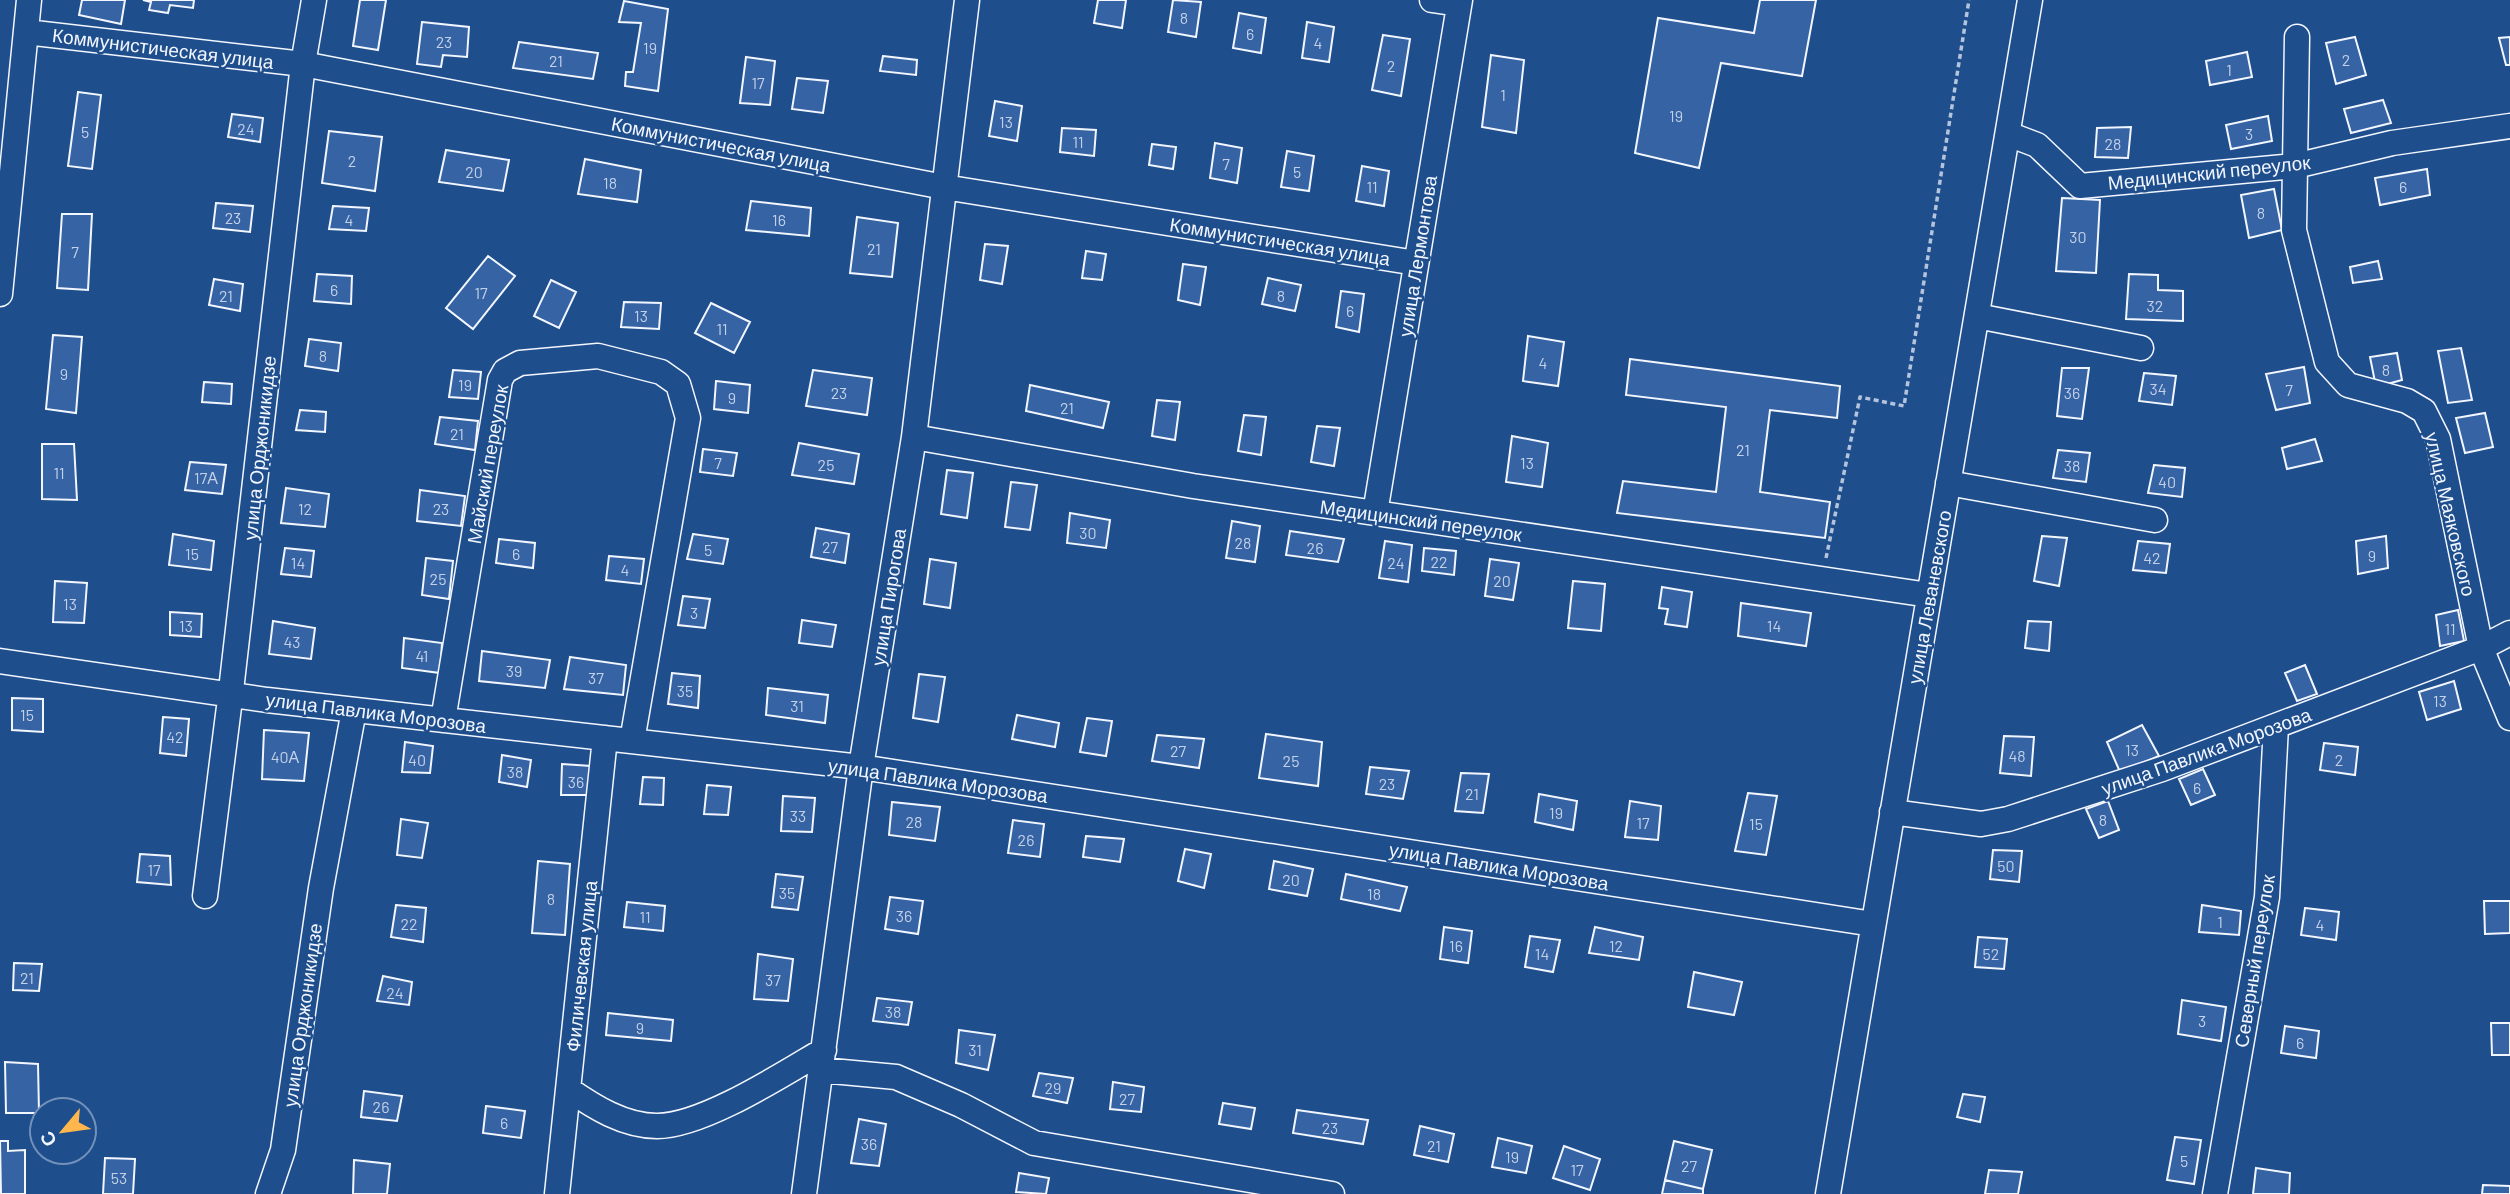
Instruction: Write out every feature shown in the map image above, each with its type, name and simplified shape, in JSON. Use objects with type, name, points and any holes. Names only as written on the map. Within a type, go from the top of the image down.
[{"type":"street","points":[[0,294],[29,0]]},
{"type":"street","name":"улица Орджоникидзе","points":[[205,896],[231,695],[303,64],[314,0]]},
{"type":"street","name":"улица Пирогова","points":[[804,1194],[861,767],[914,438],[967,0]]},
{"type":"street","points":[[1432,0],[1459,2]]},
{"type":"street","name":"улица Леваневского","points":[[1828,1194],[2030,0]]},
{"type":"street","name":"улица Лермонтова","points":[[1375,513],[1459,2]]},
{"type":"street","name":"Коммунистическая улица","points":[[26,32],[303,64],[944,187],[1416,263]]},
{"type":"street","name":"улица Маяковского","points":[[2297,37],[2294,230],[2327,362],[2348,385],[2407,401],[2424,411],[2438,439],[2481,648],[2510,718]]},
{"type":"street","name":"Медицинский переулок","points":[[2008,134],[2037,145],[2080,186],[2294,166],[2392,143],[2510,126]]},
{"type":"street","points":[[1977,316],[2141,348]]},
{"type":"street","name":"Майский переулок","points":[[443,720],[500,380],[505,371],[520,363],[598,356],[661,372],[678,384],[688,418],[632,741]]},
{"type":"street","name":"Медицинский переулок","points":[[914,438],[1193,486],[1929,595]]},
{"type":"street","points":[[1948,483],[2155,520]]},
{"type":"street","name":"улица Павлика Морозова","points":[[1892,812],[1981,824],[2008,819],[2162,769],[2481,648],[2510,633]]},
{"type":"street","name":"улица Павлика Морозова","points":[[0,661],[231,695],[861,767],[1873,924]]},
{"type":"street","name":"улица Орджоникидзе","points":[[268,1194],[283,1150],[321,888],[354,710]]},
{"type":"street","name":"Северный переулок","points":[[2215,1194],[2267,897],[2276,726]]},
{"type":"street","name":"Филичевская улица","points":[[557,1194],[605,738]]},
{"type":"street","points":[[568,1089],[610,1115],[633,1123],[657,1126],[678,1123],[822,1060],[896,1077],[961,1105],[1034,1143],[1332,1194]]},
{"type":"path","points":[[1821,579],[1860,397],[1904,406],[1969,0]]},
{"type":"building","points":[[82,0],[125,0],[121,24],[79,15]]},
{"type":"building","points":[[143,0],[194,0],[193,8],[170,5],[168,13],[149,10],[151,2]]},
{"type":"building","points":[[360,0],[386,0],[378,50],[353,46]]},
{"type":"building","points":[[1098,0],[1126,0],[1122,28],[1094,23]]},
{"type":"building","points":[[1173,0],[1201,2],[1196,37],[1168,32]]},
{"type":"building","points":[[1760,0],[1816,0],[1802,76],[1721,63],[1699,168],[1635,153],[1658,18],[1754,33]]},
{"type":"building","points":[[624,1],[668,9],[658,91],[625,86],[626,72],[633,72],[641,23],[619,22]]},
{"type":"building","points":[[1239,13],[1266,18],[1261,53],[1233,48]]},
{"type":"building","points":[[422,22],[469,27],[467,57],[443,55],[441,67],[417,64]]},
{"type":"building","points":[[1307,22],[1334,27],[1329,62],[1302,58]]},
{"type":"building","points":[[1383,35],[1410,39],[1401,96],[1372,90]]},
{"type":"building","points":[[2355,37],[2366,75],[2336,84],[2326,43]]},
{"type":"building","points":[[2510,37],[2510,65],[2506,65],[2499,38]]},
{"type":"building","points":[[519,42],[598,53],[593,79],[513,68]]},
{"type":"building","points":[[2247,52],[2252,77],[2210,85],[2206,61]]},
{"type":"building","points":[[1491,55],[1524,60],[1516,133],[1482,127]]},
{"type":"building","points":[[883,56],[917,60],[916,75],[880,71]]},
{"type":"building","points":[[746,57],[775,61],[770,105],[740,103]]},
{"type":"building","points":[[797,78],[828,81],[823,113],[792,109]]},
{"type":"building","points":[[78,92],[101,95],[92,169],[68,166]]},
{"type":"building","points":[[2383,100],[2391,123],[2351,133],[2344,109]]},
{"type":"building","points":[[995,101],[1022,106],[1017,141],[989,136]]},
{"type":"building","points":[[232,114],[263,118],[260,142],[228,137]]},
{"type":"building","points":[[2268,116],[2272,141],[2231,149],[2226,125]]},
{"type":"building","points":[[2131,127],[2128,158],[2095,157],[2097,128]]},
{"type":"building","points":[[1062,128],[1096,130],[1094,156],[1060,152]]},
{"type":"building","points":[[329,131],[382,137],[375,191],[322,183]]},
{"type":"building","points":[[1215,143],[1242,148],[1237,183],[1210,178]]},
{"type":"building","points":[[1152,144],[1176,147],[1173,169],[1149,165]]},
{"type":"building","points":[[446,150],[509,160],[503,191],[439,182]]},
{"type":"building","points":[[1287,151],[1314,156],[1309,191],[1281,187]]},
{"type":"building","points":[[585,159],[641,170],[637,202],[578,194]]},
{"type":"building","points":[[1362,166],[1389,171],[1384,206],[1356,201]]},
{"type":"building","points":[[2427,169],[2430,195],[2380,205],[2375,178]]},
{"type":"building","points":[[2274,189],[2282,230],[2249,238],[2241,195]]},
{"type":"building","points":[[2062,198],[2100,200],[2096,273],[2056,271]]},
{"type":"building","points":[[751,201],[811,208],[809,236],[746,230]]},
{"type":"building","points":[[216,203],[253,206],[250,232],[213,228]]},
{"type":"building","points":[[333,206],[369,208],[366,231],[329,229]]},
{"type":"building","points":[[62,214],[92,214],[88,290],[57,288]]},
{"type":"building","points":[[857,217],[898,223],[892,277],[850,273]]},
{"type":"building","points":[[985,244],[1008,246],[1002,284],[980,280]]},
{"type":"building","points":[[1086,251],[1106,254],[1102,280],[1082,278]]},
{"type":"building","points":[[488,256],[515,276],[473,329],[446,308]]},
{"type":"building","points":[[2378,261],[2382,279],[2353,283],[2350,267]]},
{"type":"building","points":[[1183,264],[1206,267],[1200,305],[1178,300]]},
{"type":"building","points":[[317,274],[352,276],[351,304],[314,301]]},
{"type":"building","points":[[2129,274],[2158,275],[2158,290],[2183,291],[2183,321],[2126,319]]},
{"type":"building","points":[[1268,278],[1301,285],[1295,311],[1262,304]]},
{"type":"building","points":[[214,279],[243,284],[240,311],[209,305]]},
{"type":"building","points":[[551,280],[576,292],[559,328],[534,316]]},
{"type":"building","points":[[1341,291],[1364,294],[1359,332],[1336,327]]},
{"type":"building","points":[[624,302],[661,303],[659,329],[621,327]]},
{"type":"building","points":[[711,303],[750,322],[734,353],[695,333]]},
{"type":"building","points":[[53,335],[82,337],[76,413],[46,409]]},
{"type":"building","points":[[1528,336],[1564,342],[1558,386],[1523,381]]},
{"type":"building","points":[[309,339],[341,343],[338,371],[305,366]]},
{"type":"building","points":[[2461,348],[2472,400],[2448,403],[2438,351]]},
{"type":"building","points":[[2397,353],[2402,380],[2376,387],[2370,357]]},
{"type":"building","points":[[1630,359],[1840,386],[1837,418],[1770,410],[1760,492],[1830,502],[1825,538],[1617,513],[1623,481],[1716,492],[1726,407],[1626,395]]},
{"type":"building","points":[[2304,367],[2310,403],[2276,410],[2266,374]]},
{"type":"building","points":[[2062,368],[2089,368],[2082,419],[2057,416]]},
{"type":"building","points":[[453,370],[481,372],[478,399],[449,397]]},
{"type":"building","points":[[813,370],[872,378],[867,415],[806,406]]},
{"type":"building","points":[[2144,373],[2176,376],[2172,405],[2139,401]]},
{"type":"building","points":[[716,381],[750,385],[748,413],[714,409]]},
{"type":"building","points":[[204,382],[232,384],[231,404],[202,402]]},
{"type":"building","points":[[1030,385],[1109,402],[1103,428],[1026,411]]},
{"type":"building","points":[[1157,400],[1180,402],[1175,440],[1152,436]]},
{"type":"building","points":[[300,410],[326,412],[325,432],[296,430]]},
{"type":"building","points":[[2485,413],[2493,447],[2465,453],[2456,418]]},
{"type":"building","points":[[1244,415],[1266,417],[1261,455],[1238,451]]},
{"type":"building","points":[[440,417],[478,421],[475,450],[435,444]]},
{"type":"building","points":[[1317,426],[1340,428],[1334,466],[1311,462]]},
{"type":"building","points":[[1512,436],[1548,443],[1542,487],[1506,482]]},
{"type":"building","points":[[2315,439],[2322,461],[2287,469],[2282,448]]},
{"type":"building","points":[[799,443],[859,454],[854,484],[792,475]]},
{"type":"building","points":[[42,444],[74,444],[77,500],[42,499]]},
{"type":"building","points":[[703,449],[737,453],[733,476],[700,472]]},
{"type":"building","points":[[2058,450],[2090,453],[2086,482],[2053,478]]},
{"type":"building","points":[[190,462],[226,465],[222,494],[185,490]]},
{"type":"building","points":[[2154,465],[2185,468],[2182,497],[2148,493]]},
{"type":"building","points":[[947,470],[973,473],[967,518],[941,514]]},
{"type":"building","points":[[1011,482],[1037,485],[1030,530],[1005,527]]},
{"type":"building","points":[[286,488],[329,494],[325,527],[281,523]]},
{"type":"building","points":[[420,490],[465,496],[461,526],[417,521]]},
{"type":"building","points":[[1070,513],[1110,520],[1106,548],[1067,543]]},
{"type":"building","points":[[1232,521],[1260,526],[1255,562],[1226,558]]},
{"type":"building","points":[[816,528],[849,534],[845,563],[811,557]]},
{"type":"building","points":[[1290,531],[1344,539],[1338,562],[1286,555]]},
{"type":"building","points":[[173,534],[214,541],[211,570],[169,565]]},
{"type":"building","points":[[693,534],[728,539],[723,564],[687,559]]},
{"type":"building","points":[[2042,536],[2067,538],[2059,586],[2034,581]]},
{"type":"building","points":[[2386,536],[2388,568],[2358,574],[2356,541]]},
{"type":"building","points":[[499,539],[535,543],[533,568],[496,563]]},
{"type":"building","points":[[1385,541],[1412,545],[1408,582],[1379,578]]},
{"type":"building","points":[[2138,541],[2170,544],[2166,573],[2133,570]]},
{"type":"building","points":[[285,548],[314,551],[311,577],[281,574]]},
{"type":"building","points":[[1424,548],[1456,551],[1454,575],[1422,571]]},
{"type":"building","points":[[609,556],[644,559],[641,584],[606,580]]},
{"type":"building","points":[[426,558],[453,561],[449,599],[422,595]]},
{"type":"building","points":[[930,559],[956,563],[950,608],[924,604]]},
{"type":"building","points":[[1490,559],[1519,563],[1513,600],[1485,596]]},
{"type":"building","points":[[55,581],[87,583],[84,623],[53,622]]},
{"type":"building","points":[[1573,581],[1605,584],[1601,631],[1568,628]]},
{"type":"building","points":[[1662,587],[1692,592],[1687,627],[1665,624],[1668,609],[1659,608]]},
{"type":"building","points":[[683,596],[710,599],[705,628],[678,625]]},
{"type":"building","points":[[1741,603],[1811,613],[1806,646],[1738,636]]},
{"type":"building","points":[[2458,610],[2464,641],[2440,646],[2436,615]]},
{"type":"building","points":[[170,612],[202,614],[201,637],[170,635]]},
{"type":"building","points":[[802,620],[836,625],[832,647],[799,643]]},
{"type":"building","points":[[273,621],[315,628],[311,659],[269,654]]},
{"type":"building","points":[[2028,621],[2051,622],[2049,651],[2025,648]]},
{"type":"building","points":[[404,638],[442,643],[440,673],[402,668]]},
{"type":"building","points":[[482,651],[550,660],[545,688],[479,681]]},
{"type":"building","points":[[570,657],[626,665],[623,695],[564,689]]},
{"type":"building","points":[[2305,665],[2317,694],[2297,701],[2285,673]]},
{"type":"building","points":[[672,673],[700,676],[698,708],[668,704]]},
{"type":"building","points":[[919,674],[945,677],[938,722],[913,718]]},
{"type":"building","points":[[2454,681],[2461,709],[2427,720],[2419,692]]},
{"type":"building","points":[[768,688],[828,695],[825,723],[766,715]]},
{"type":"building","points":[[12,698],[43,699],[43,732],[12,730]]},
{"type":"building","points":[[1017,715],[1059,723],[1055,747],[1012,739]]},
{"type":"building","points":[[163,717],[189,719],[186,756],[160,753]]},
{"type":"building","points":[[1087,718],[1112,721],[1106,756],[1080,752]]},
{"type":"building","points":[[2142,725],[2159,756],[2120,772],[2107,742]]},
{"type":"building","points":[[264,730],[309,733],[304,781],[262,779]]},
{"type":"building","points":[[1266,734],[1322,742],[1318,786],[1259,778]]},
{"type":"building","points":[[1157,735],[1204,739],[1199,768],[1152,761]]},
{"type":"building","points":[[2004,736],[2034,737],[2031,776],[2000,773]]},
{"type":"building","points":[[405,742],[433,746],[430,773],[402,772]]},
{"type":"building","points":[[2324,743],[2358,747],[2355,775],[2320,770]]},
{"type":"building","points":[[502,755],[531,760],[527,787],[499,782]]},
{"type":"building","points":[[562,764],[591,766],[589,795],[561,795]]},
{"type":"building","points":[[1370,767],[1409,771],[1403,799],[1366,794]]},
{"type":"building","points":[[2203,769],[2215,795],[2191,805],[2179,779]]},
{"type":"building","points":[[1461,773],[1489,774],[1483,813],[1455,811]]},
{"type":"building","points":[[643,777],[664,778],[663,805],[640,804]]},
{"type":"building","points":[[707,785],[731,787],[728,815],[704,814]]},
{"type":"building","points":[[1748,793],[1777,796],[1766,855],[1735,851]]},
{"type":"building","points":[[1539,794],[1577,801],[1573,830],[1535,822]]},
{"type":"building","points":[[783,796],[815,798],[812,832],[781,831]]},
{"type":"building","points":[[1630,801],[1661,806],[1658,840],[1625,837]]},
{"type":"building","points":[[2108,801],[2119,830],[2099,838],[2086,809]]},
{"type":"building","points":[[892,802],[940,807],[935,841],[889,835]]},
{"type":"building","points":[[401,819],[428,823],[422,858],[397,855]]},
{"type":"building","points":[[1013,820],[1044,824],[1040,857],[1008,853]]},
{"type":"building","points":[[1086,836],[1124,839],[1120,862],[1083,857]]},
{"type":"building","points":[[1185,849],[1211,854],[1204,888],[1178,881]]},
{"type":"building","points":[[1993,850],[2022,851],[2019,882],[1990,879]]},
{"type":"building","points":[[140,854],[170,856],[171,885],[137,882]]},
{"type":"building","points":[[538,861],[570,864],[565,935],[532,933]]},
{"type":"building","points":[[1274,861],[1313,869],[1307,896],[1269,889]]},
{"type":"building","points":[[776,874],[803,877],[798,910],[772,907]]},
{"type":"building","points":[[1346,874],[1407,887],[1400,911],[1341,899]]},
{"type":"building","points":[[890,897],[923,901],[918,934],[885,929]]},
{"type":"building","points":[[2484,901],[2510,901],[2510,933],[2485,934]]},
{"type":"building","points":[[627,902],[665,906],[663,931],[624,927]]},
{"type":"building","points":[[396,905],[426,908],[423,942],[391,937]]},
{"type":"building","points":[[2202,905],[2241,911],[2239,935],[2199,932]]},
{"type":"building","points":[[2305,908],[2339,912],[2336,940],[2301,935]]},
{"type":"building","points":[[1444,927],[1472,931],[1468,963],[1440,959]]},
{"type":"building","points":[[1595,927],[1643,937],[1639,960],[1589,953]]},
{"type":"building","points":[[1530,936],[1560,940],[1553,972],[1525,967]]},
{"type":"building","points":[[1978,937],[2007,939],[2004,969],[1975,967]]},
{"type":"building","points":[[758,954],[793,959],[788,1001],[754,999]]},
{"type":"building","points":[[14,963],[42,964],[39,991],[13,990]]},
{"type":"building","points":[[1694,972],[1742,982],[1734,1015],[1688,1007]]},
{"type":"building","points":[[383,976],[412,982],[409,1005],[377,1001]]},
{"type":"building","points":[[877,998],[912,1002],[908,1025],[873,1021]]},
{"type":"building","points":[[2182,1000],[2226,1007],[2221,1041],[2178,1034]]},
{"type":"building","points":[[608,1013],[673,1020],[671,1041],[606,1035]]},
{"type":"building","points":[[2491,1023],[2510,1023],[2510,1055],[2492,1055]]},
{"type":"building","points":[[2285,1026],[2319,1031],[2316,1058],[2281,1053]]},
{"type":"building","points":[[959,1030],[995,1035],[988,1070],[956,1063]]},
{"type":"building","points":[[5,1062],[38,1064],[39,1096],[28,1096],[28,1113],[6,1113]]},
{"type":"building","points":[[1039,1073],[1073,1078],[1067,1103],[1033,1096]]},
{"type":"building","points":[[1113,1082],[1144,1087],[1141,1112],[1110,1109]]},
{"type":"building","points":[[364,1091],[402,1096],[397,1121],[361,1117]]},
{"type":"building","points":[[1963,1094],[1985,1097],[1980,1122],[1957,1117]]},
{"type":"building","points":[[1223,1103],[1255,1108],[1251,1129],[1219,1124]]},
{"type":"building","points":[[486,1106],[525,1111],[521,1138],[483,1133]]},
{"type":"building","points":[[1297,1110],[1368,1120],[1363,1144],[1293,1133]]},
{"type":"building","points":[[859,1119],[886,1124],[879,1166],[851,1163]]},
{"type":"building","points":[[1420,1126],[1454,1134],[1448,1162],[1414,1155]]},
{"type":"building","points":[[2175,1137],[2201,1140],[2194,1184],[2167,1180]]},
{"type":"building","points":[[1498,1138],[1532,1146],[1526,1173],[1492,1167]]},
{"type":"building","points":[[0,1141],[8,1141],[8,1151],[25,1150],[25,1194],[1,1194]]},
{"type":"building","points":[[1674,1141],[1712,1150],[1703,1189],[1665,1180]]},
{"type":"building","points":[[1564,1146],[1600,1159],[1590,1190],[1553,1178]]},
{"type":"building","points":[[105,1158],[135,1159],[133,1194],[103,1194]]},
{"type":"building","points":[[354,1160],[390,1164],[387,1194],[353,1194]]},
{"type":"building","points":[[2256,1168],[2290,1173],[2289,1194],[2253,1194]]},
{"type":"building","points":[[1989,1170],[2022,1172],[2018,1194],[1985,1194]]},
{"type":"building","points":[[1019,1173],[1049,1178],[1046,1194],[1016,1192]]},
{"type":"building","points":[[1665,1180],[1703,1189],[1703,1194],[1662,1194]]},
{"type":"building","points":[[2483,1185],[2510,1186],[2510,1194],[2482,1194]]}]
